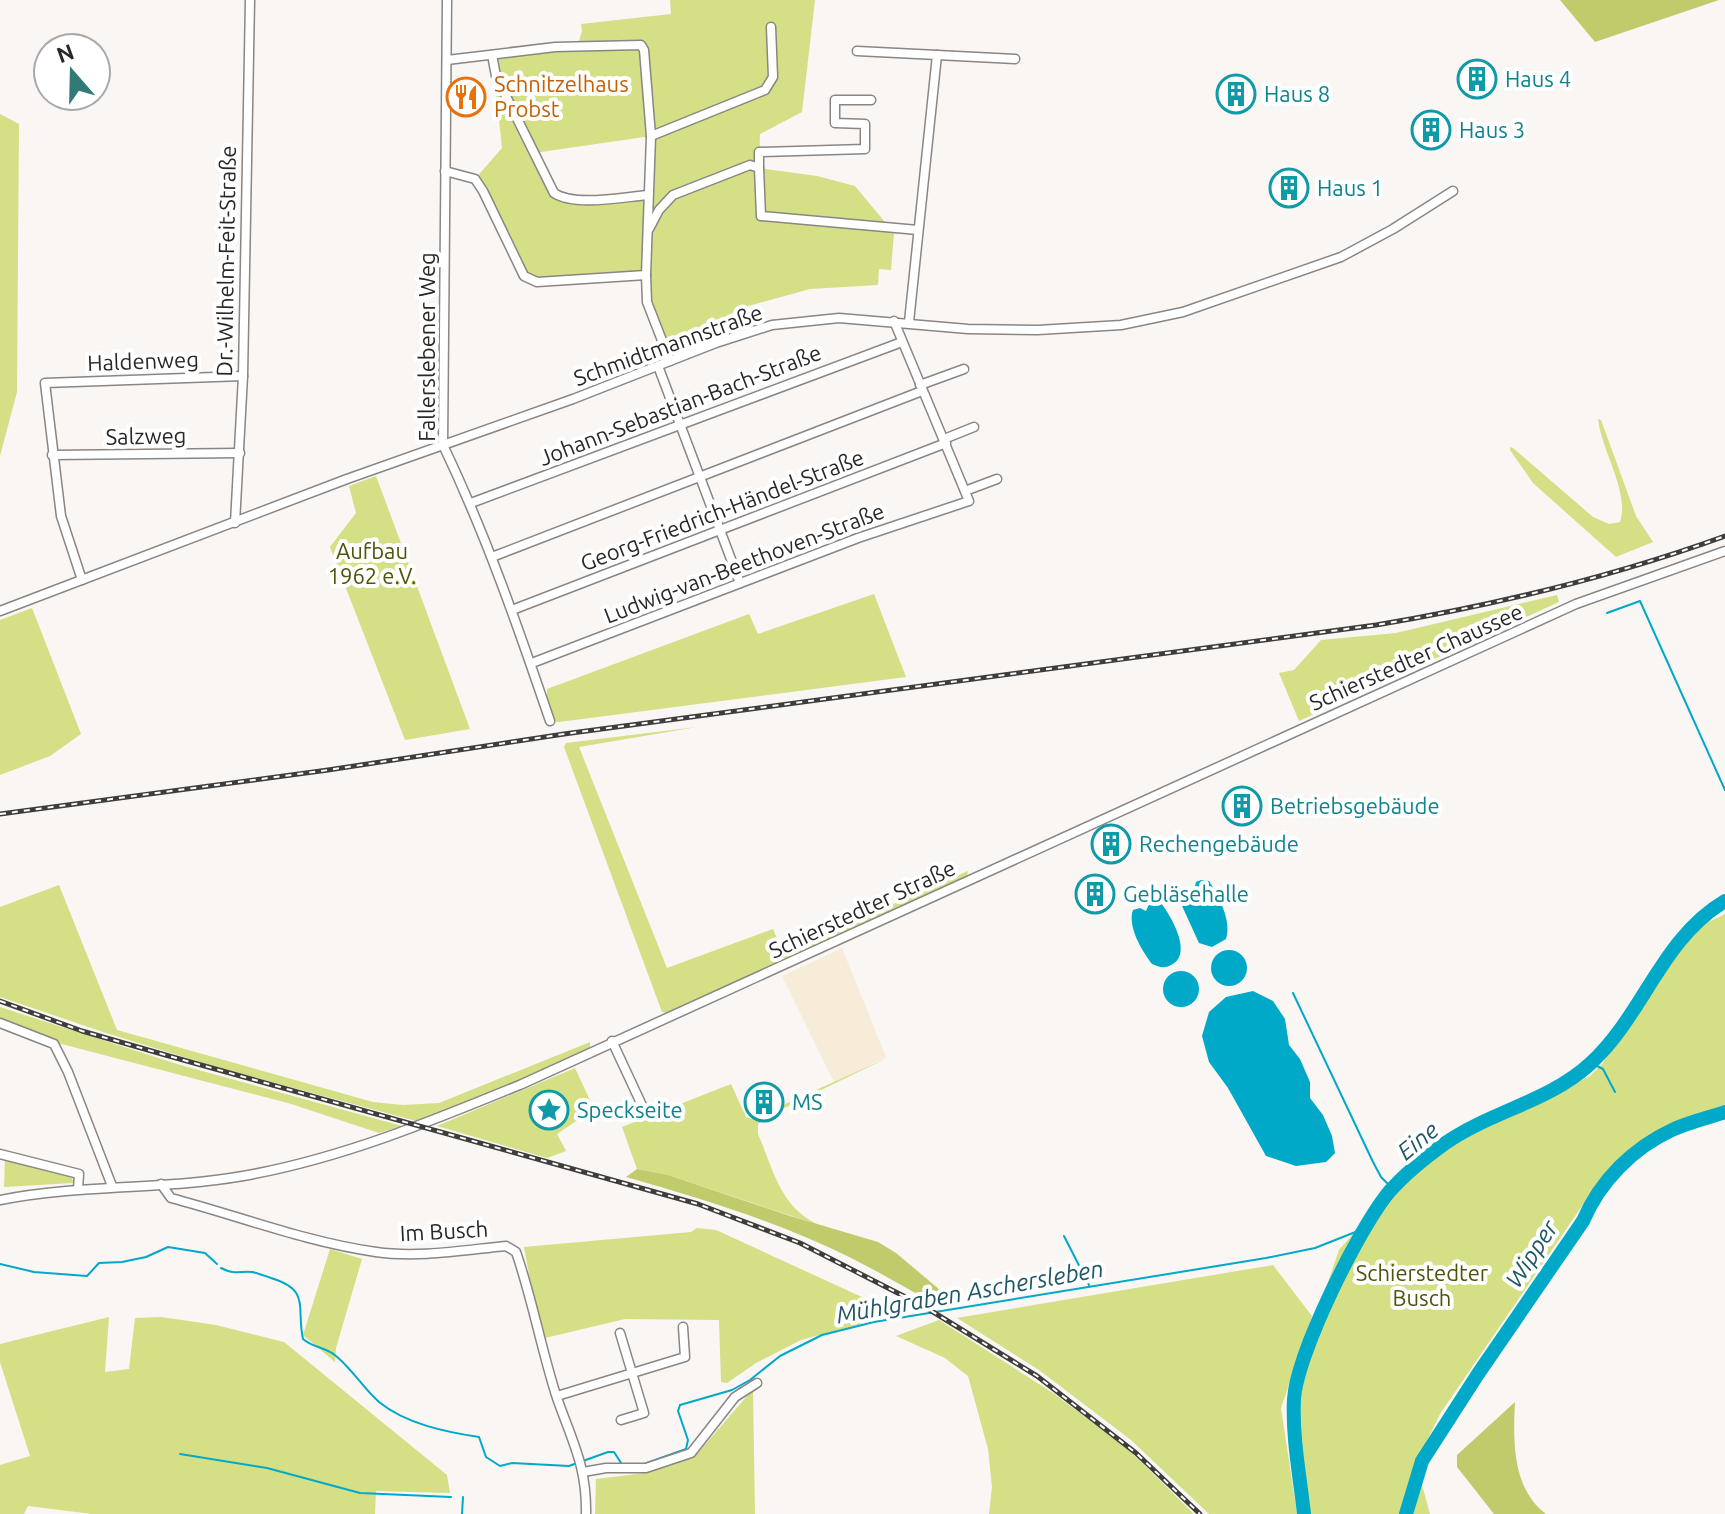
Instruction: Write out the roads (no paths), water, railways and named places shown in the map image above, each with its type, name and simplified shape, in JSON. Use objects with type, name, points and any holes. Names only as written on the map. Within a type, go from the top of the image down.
[{"type":"street","name":"Dr.-Wilhelm-Feit-Straße","points":[[235,523],[243,376],[250,0]]},
{"type":"street","name":"Fallerslebener Weg","points":[[447,0],[443,445],[471,503],[492,557],[550,721]]},
{"type":"street","points":[[651,136],[765,90],[773,77],[771,27]]},
{"type":"street","points":[[447,60],[555,47],[641,45],[644,50],[651,136],[647,302],[670,361]]},
{"type":"street","points":[[857,51],[1015,59]]},
{"type":"street","points":[[492,55],[496,76],[554,193],[561,198],[585,199],[648,195]]},
{"type":"street","points":[[909,322],[937,55]]},
{"type":"street","points":[[871,100],[835,100],[835,123],[865,124],[865,149],[759,152],[761,216],[918,230]]},
{"type":"street","points":[[647,233],[659,210],[673,195],[750,165],[759,168]]},
{"type":"street","points":[[445,171],[475,179],[524,276],[537,282],[646,275]]},
{"type":"street","name":"Schmidtmannstraße","points":[[0,611],[716,343],[772,325],[839,318],[968,329],[1038,330],[1121,325],[1183,312],[1341,257],[1453,191]]},
{"type":"street","points":[[894,321],[965,491],[997,479]]},
{"type":"street","name":"Johann-Sebastian-Bach-Straße","points":[[471,503],[902,342]]},
{"type":"street","points":[[658,366],[740,583]]},
{"type":"street","points":[[492,557],[701,477],[964,369]]},
{"type":"street","name":"Haldenweg","points":[[52,455],[45,383],[243,376]]},
{"type":"street","name":"Georg-Friedrich-Händel-Straße","points":[[512,610],[974,427]]},
{"type":"street","name":"Salzweg","points":[[52,455],[240,453]]},
{"type":"street","points":[[52,455],[61,516],[82,580]]},
{"type":"street","name":"Ludwig-van-Beethoven-Straße","points":[[532,663],[740,583],[969,501],[965,491]]},
{"type":"street","name":"Schierstedter Chaussee","points":[[1126,808],[1576,604],[1725,551]]},
{"type":"street","name":"Schierstedter Straße","points":[[0,1200],[78,1189],[240,1176],[292,1166],[451,1113],[522,1084],[1126,808]]},
{"type":"street","points":[[0,1023],[54,1044],[112,1186]]},
{"type":"street","points":[[612,1041],[646,1114]]},
{"type":"street","points":[[0,1154],[79,1174],[78,1189]]},
{"type":"street","name":"Im Busch","points":[[161,1184],[171,1198],[314,1239],[377,1252],[437,1252],[506,1246],[516,1252],[557,1396],[581,1466],[586,1488],[586,1514]]},
{"type":"street","points":[[557,1396],[685,1357],[683,1327]]},
{"type":"street","points":[[620,1333],[644,1413],[621,1420]]},
{"type":"street","points":[[581,1466],[646,1468],[691,1453],[735,1397],[757,1383]]},
{"type":"water","points":[[1209,881],[1213,887],[1224,909],[1227,925],[1226,939],[1212,947],[1199,943],[1177,895],[1180,889],[1187,887],[1194,890],[1196,882]]},
{"type":"water","points":[[1153,901],[1160,902],[1165,908],[1181,944],[1178,960],[1166,967],[1152,964],[1140,945],[1132,923],[1133,910],[1140,908],[1146,911]]},
{"type":"water","points":[[1229,950],[1242,955],[1247,968],[1242,981],[1229,986],[1216,981],[1211,968],[1216,955]]},
{"type":"water","points":[[1181,971],[1194,976],[1199,989],[1194,1002],[1181,1007],[1168,1002],[1163,989],[1168,976]]},
{"type":"water","points":[[1253,991],[1273,1001],[1285,1019],[1289,1045],[1300,1059],[1310,1082],[1310,1098],[1323,1115],[1332,1136],[1335,1153],[1326,1162],[1296,1166],[1266,1156],[1228,1088],[1209,1062],[1202,1036],[1209,1012],[1226,997]]},
{"type":"waterway","points":[[1607,613],[1640,601],[1725,790]]},
{"type":"waterway","name":"Eine","points":[[1304,1514],[1294,1428],[1298,1378],[1331,1292],[1376,1209],[1401,1179],[1444,1144],[1557,1087],[1591,1063],[1609,1044],[1685,935],[1725,901]]},
{"type":"waterway","points":[[1293,993],[1373,1162],[1392,1188]]},
{"type":"waterway","points":[[1591,1063],[1603,1069],[1615,1092]]},
{"type":"waterway","name":"Wipper","points":[[1406,1514],[1422,1461],[1608,1179],[1631,1156],[1658,1137],[1725,1112]]},
{"type":"waterway","name":"Mühlgraben Aschersleben","points":[[644,1464],[686,1449],[688,1440],[678,1411],[680,1405],[732,1390],[780,1356],[822,1335],[874,1322],[1266,1258],[1315,1248],[1363,1229]]},
{"type":"waterway","points":[[1064,1236],[1089,1285]]},
{"type":"waterway","name":"Mühlgraben Aschersleben","points":[[0,1264],[34,1272],[87,1276],[99,1263],[146,1257],[168,1247],[205,1253],[217,1264]]},
{"type":"waterway","name":"Mühlgraben Aschersleben","points":[[221,1268],[257,1273],[292,1288],[299,1301],[303,1339],[336,1356],[390,1410],[440,1430],[479,1437],[486,1457],[500,1466],[512,1463],[569,1466],[577,1463]]},
{"type":"waterway","name":"Mühlgraben Aschersleben","points":[[583,1461],[614,1452],[623,1466]]},
{"type":"waterway","points":[[180,1454],[267,1468],[360,1493],[451,1497]]},
{"type":"waterway","points":[[462,1514],[463,1497]]},
{"type":"railway","points":[[0,814],[328,770],[564,734],[1376,625],[1553,588],[1725,536]]},
{"type":"railway","points":[[0,1001],[82,1031],[698,1204],[800,1243],[925,1307],[1037,1376],[1136,1453],[1200,1514]]},
{"type":"place","name":"Haus 4","points":[[1477,79]]},
{"type":"place","name":"Haus 8","points":[[1236,94]]},
{"type":"place","name":"Schnitzelhaus Probst","points":[[466,97]]},
{"type":"place","name":"Haus 3","points":[[1431,130]]},
{"type":"place","name":"Haus 1","points":[[1289,188]]},
{"type":"place","name":"Betriebsgebäude","points":[[1242,806]]},
{"type":"place","name":"Rechengebäude","points":[[1111,844]]},
{"type":"place","name":"Gebläsehalle","points":[[1095,894]]},
{"type":"place","name":"MS","points":[[764,1102]]},
{"type":"place","name":"Speckseite","points":[[549,1110]]},
{"type":"park label","name":"Aufbau 1962 e.V.","points":[[372,564]]},
{"type":"park label","name":"Schierstedter Busch","points":[[1422,1286]]}]
